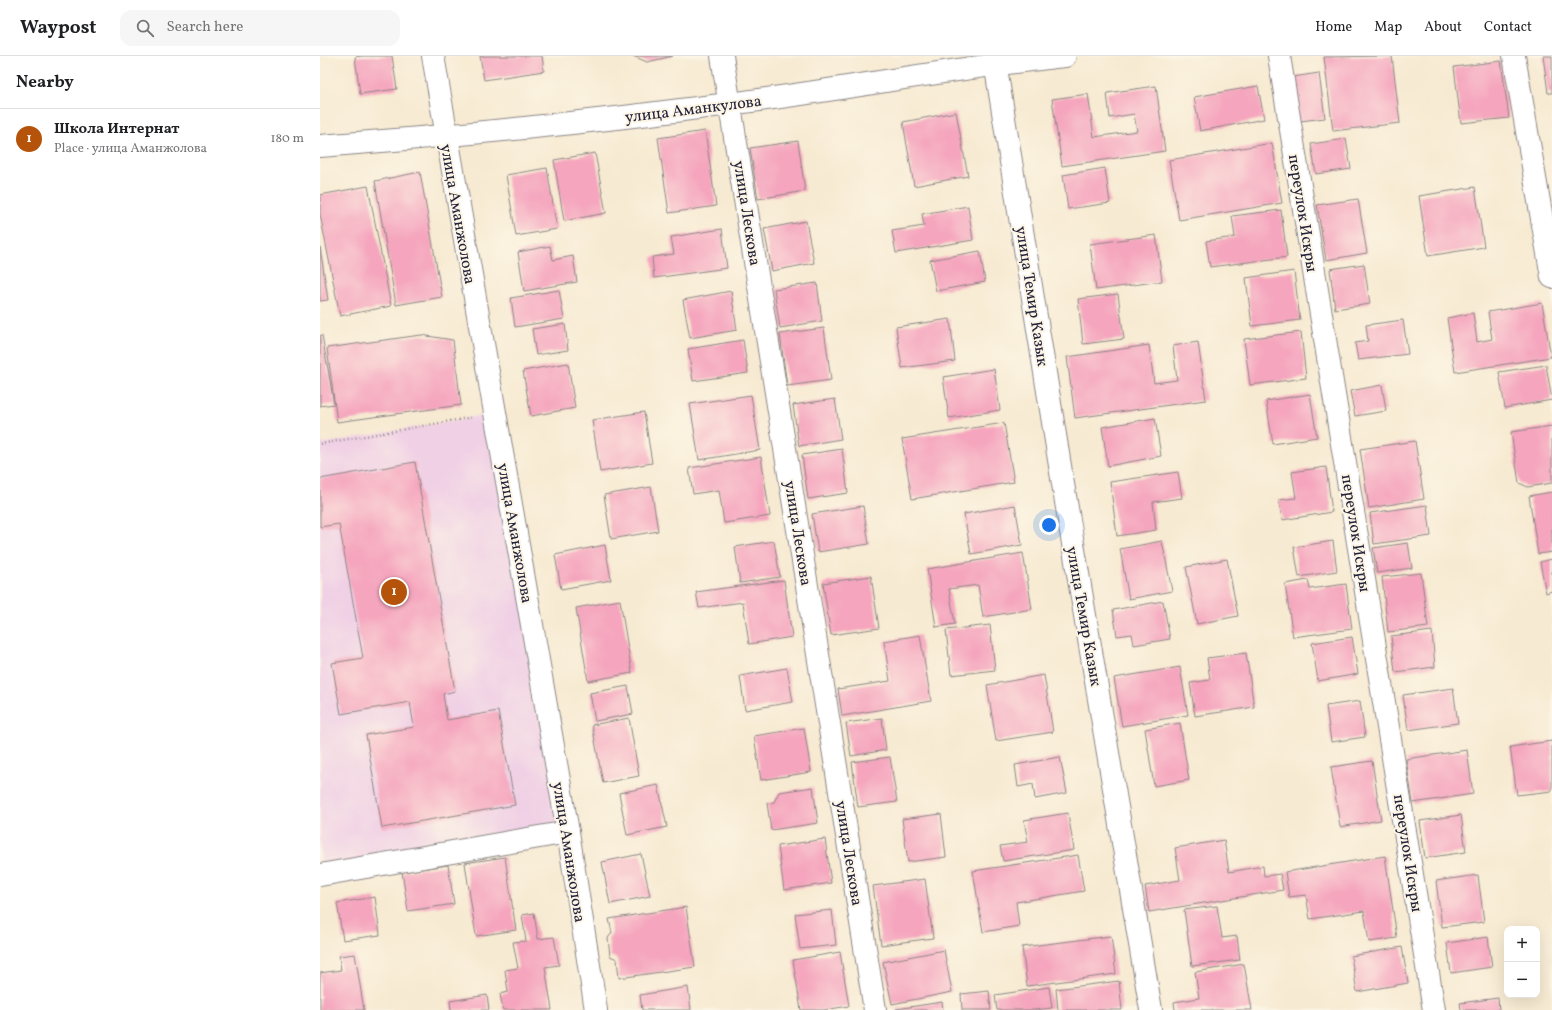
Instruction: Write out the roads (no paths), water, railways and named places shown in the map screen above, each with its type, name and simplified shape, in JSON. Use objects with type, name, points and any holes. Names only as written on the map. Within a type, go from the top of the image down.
[{"type":"street","name":"улица Аманжолова","points":[[433,56],[568,832],[596,1010]]},
{"type":"street","name":"улица Лескова","points":[[722,56],[875,1010]]},
{"type":"street","name":"улица Аманкулова","points":[[320,146],[446,137],[730,104],[995,60],[1065,56]]},
{"type":"street","name":"переулок Искры","points":[[1279,56],[1434,1010]]},
{"type":"street","points":[[1514,56],[1552,277]]},
{"type":"street","name":"улица Темир Казык","points":[[995,60],[1061,472],[1151,1010]]},
{"type":"street","points":[[320,875],[568,832]]},
{"type":"place","name":"Школа Интернат","points":[[394,592]]}]
